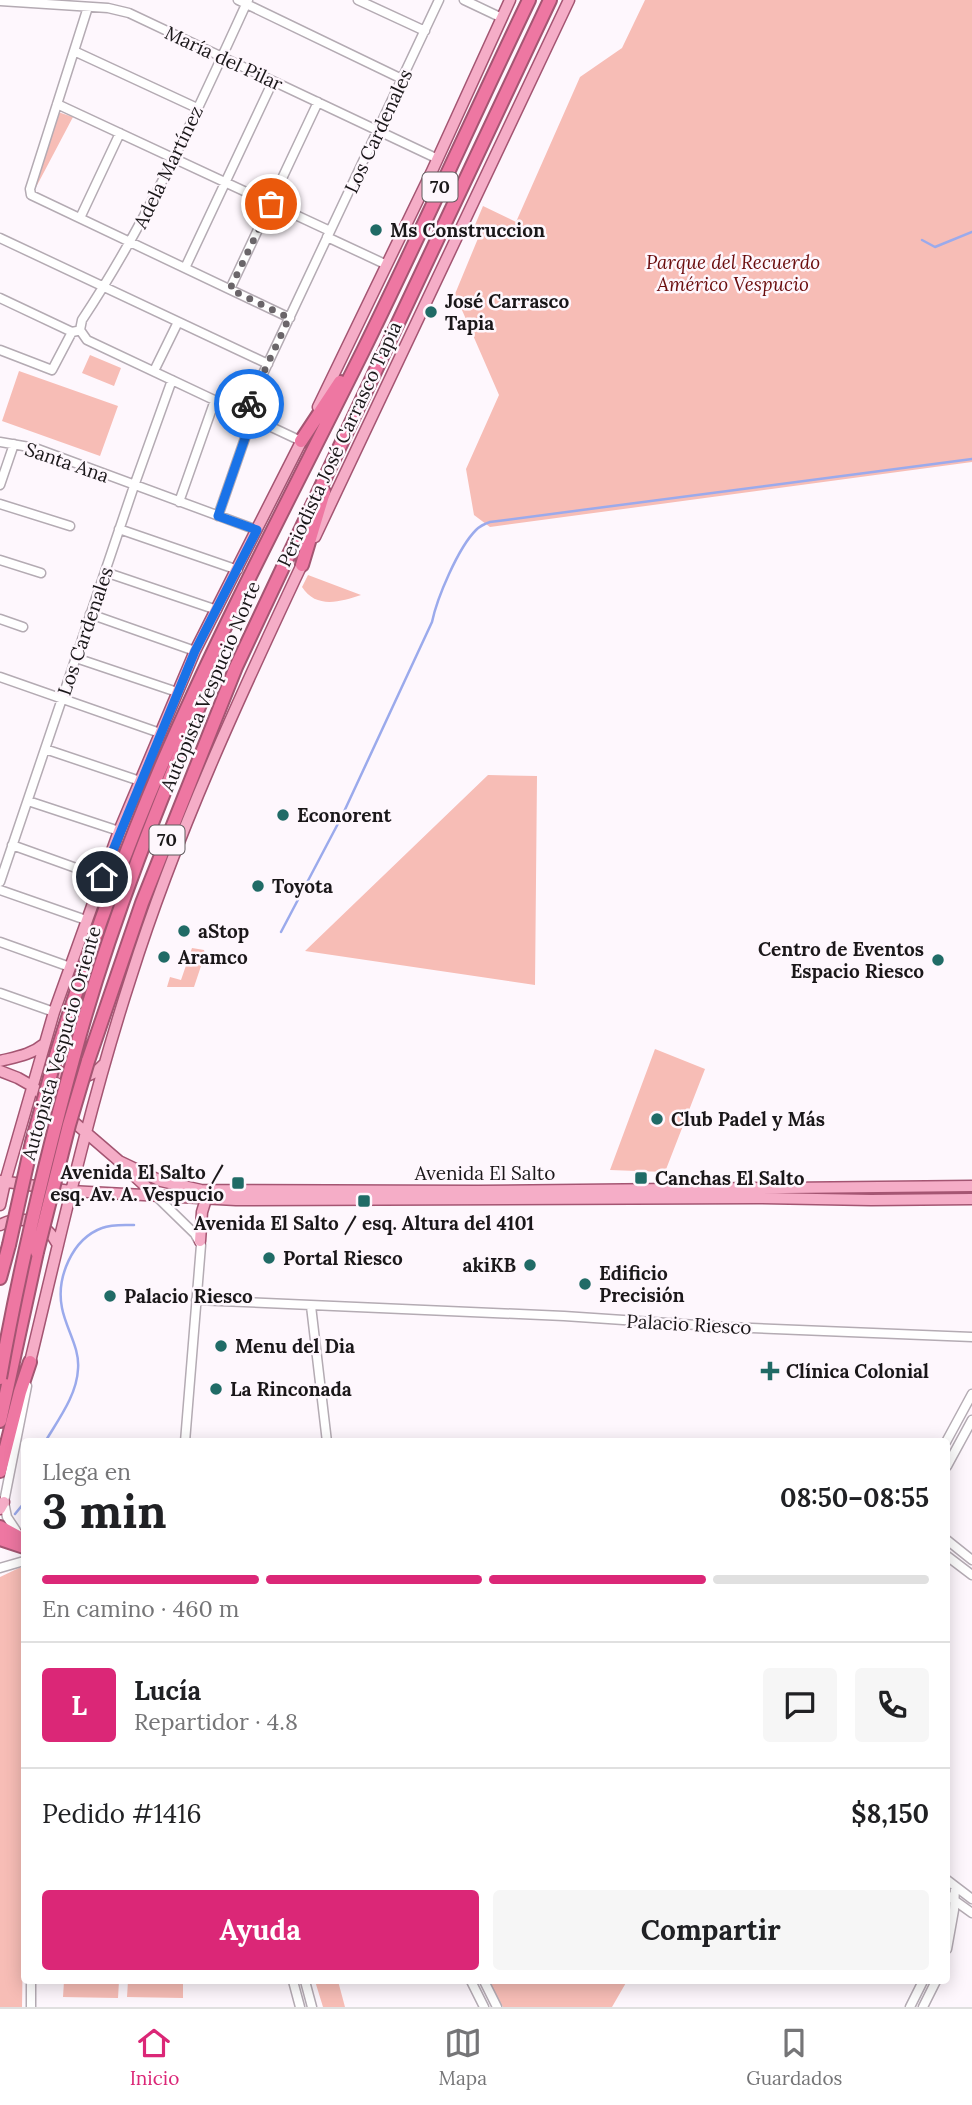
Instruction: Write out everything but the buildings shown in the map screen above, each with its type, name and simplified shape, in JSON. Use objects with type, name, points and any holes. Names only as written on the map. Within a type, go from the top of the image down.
[{"type":"highway","name":"Autopista Vespucio Norte","points":[[0,1278],[32,1142],[57,1052],[88,956],[141,814],[181,722],[365,347],[529,0]]},
{"type":"highway","name":"Autopista Vespucio Norte","points":[[0,1421],[37,1252],[69,1125],[142,903],[236,667],[550,0]]},
{"type":"highway","points":[[302,441],[365,347]]},
{"type":"highway","points":[[302,565],[335,456]]},
{"type":"highway","name":"Autopista Vespucio Oriente","points":[[0,1378],[41,1184],[89,1001],[118,914],[224,645],[235,610]]},
{"type":"highway","points":[[0,1471],[30,1362]]},
{"type":"highway","points":[[0,1527],[21,1538]]},
{"type":"highway","points":[[0,1539],[21,1546]]},
{"type":"main road","points":[[0,1205],[2,1181],[54,1012],[119,831],[177,692],[387,265],[510,0]]},
{"type":"main road","name":"Periodista José Carrasco Tapia","points":[[30,1362],[70,1191],[106,1060],[142,943],[170,867],[233,712],[569,0]]},
{"type":"main road","points":[[44,1044],[50,1063],[60,1073],[69,1077],[79,1078],[93,1074],[106,1060]]},
{"type":"main road","points":[[0,1061],[24,1056],[44,1044]]},
{"type":"main road","name":"Avenida El Salto","points":[[0,1071],[32,1086],[118,1161],[148,1176],[201,1190],[478,1191],[972,1186]]},
{"type":"main road","points":[[26,1108],[36,1100],[53,1105]]},
{"type":"main road","points":[[118,1161],[155,1195]]},
{"type":"main road","name":"Avenida El Salto","points":[[2,1181],[70,1191],[206,1199],[972,1199]]},
{"type":"main road","points":[[200,1241],[206,1199]]},
{"type":"main road","points":[[0,1225],[12,1220],[31,1220],[47,1229],[58,1245]]},
{"type":"street","name":"Los Cardenales","points":[[218,516],[248,416],[268,364],[439,0]]},
{"type":"street","points":[[464,0],[502,18]]},
{"type":"street","name":"María del Pilar","points":[[0,1],[88,7],[99,4],[129,13],[438,159]]},
{"type":"street","points":[[244,1],[402,79]]},
{"type":"street","name":"Adela Martínez","points":[[0,350],[52,370],[131,243],[221,57],[244,1]]},
{"type":"street","points":[[364,1],[425,31]]},
{"type":"street","points":[[88,7],[30,193],[289,318]]},
{"type":"street","points":[[74,51],[197,108]]},
{"type":"street","points":[[185,268],[273,81]]},
{"type":"street","points":[[230,289],[318,103]]},
{"type":"street","points":[[57,104],[271,204],[387,265]]},
{"type":"street","points":[[80,218],[120,133]]},
{"type":"street","points":[[0,238],[268,364]]},
{"type":"street","points":[[0,298],[76,331],[88,340],[302,441]]},
{"type":"street","points":[[154,372],[178,322]]},
{"type":"street","name":"Los Cardenales","points":[[0,882],[172,380]]},
{"type":"street","points":[[179,502],[215,400]]},
{"type":"street","name":"Santa Ana","points":[[0,442],[35,448],[257,530]]},
{"type":"street","points":[[0,485],[14,444]]},
{"type":"street","points":[[0,504],[70,526]]},
{"type":"street","points":[[119,529],[237,570]]},
{"type":"street","points":[[0,560],[41,573]]},
{"type":"street","points":[[105,572],[217,610]]},
{"type":"street","points":[[90,614],[195,651]]},
{"type":"street","points":[[0,619],[23,626]]},
{"type":"street","points":[[76,658],[177,692]]},
{"type":"street","points":[[0,677],[160,733]]},
{"type":"street","points":[[45,749],[140,781]]},
{"type":"street","points":[[28,801],[119,831]]},
{"type":"street","points":[[12,845],[102,877]]},
{"type":"street","points":[[0,890],[86,920]]},
{"type":"street","points":[[0,942],[70,967]]},
{"type":"street","points":[[0,993],[54,1012]]},
{"type":"street","points":[[155,1195],[200,1241],[201,1248],[185,1438]]},
{"type":"street","name":"Palacio Riesco","points":[[196,1300],[972,1337]]},
{"type":"street","points":[[311,1306],[327,1438]]},
{"type":"street","points":[[21,1537],[10,1524],[2,1505],[28,1385],[30,1362]]},
{"type":"street","points":[[948,1438],[972,1395]]},
{"type":"street","points":[[950,1460],[972,1420]]},
{"type":"street","points":[[950,1542],[972,1560]]},
{"type":"street","points":[[950,1558],[972,1575]]},
{"type":"street","points":[[0,1568],[21,1562]]},
{"type":"street","points":[[950,1883],[972,1899]]},
{"type":"street","points":[[950,1932],[953,1914],[950,1898],[955,1887]]},
{"type":"street","points":[[950,1898],[972,1913]]},
{"type":"street","points":[[30,2007],[31,1984]]},
{"type":"street","points":[[294,1984],[300,2007]]},
{"type":"street","points":[[306,1984],[312,2007]]},
{"type":"street","points":[[472,1984],[484,2007]]},
{"type":"street","points":[[486,1984],[498,2007]]},
{"type":"street","points":[[910,2007],[922,1984]]},
{"type":"street","points":[[923,2007],[934,1984]]},
{"type":"green space","name":"Parque del Recuerdo Américo Vespucio","points":[[645,0],[972,0],[972,462],[490,527],[474,515],[466,469],[499,395],[455,294],[479,236],[472,232],[483,206],[516,222],[580,77],[622,48]]},
{"type":"green space","points":[[58,112],[73,117],[34,191]]},
{"type":"green space","points":[[90,355],[121,368],[114,386],[82,373]]},
{"type":"green space","points":[[19,371],[118,406],[100,456],[2,421]]},
{"type":"green space","points":[[308,575],[361,595],[329,602],[314,599],[302,587]]},
{"type":"green space","points":[[488,775],[537,776],[535,985],[305,951]]},
{"type":"green space","points":[[192,948],[204,950],[205,954],[194,987],[167,987],[170,977],[181,980]]},
{"type":"green space","name":"Club Padel y Más","points":[[655,1049],[705,1069],[665,1172],[610,1170]]},
{"type":"green space","points":[[21,1568],[22,2007],[0,2007],[0,1577]]},
{"type":"green space","points":[[64,1984],[119,1984],[118,1998],[63,1997]]},
{"type":"green space","points":[[128,1984],[183,1984],[183,1998],[127,1997]]},
{"type":"green space","points":[[316,1984],[339,1984],[345,2007],[323,2007]]},
{"type":"green space","points":[[491,1984],[625,1984],[612,2007],[503,2007]]},
{"type":"waterway","points":[[922,240],[935,247],[972,232]]},
{"type":"waterway","points":[[281,932],[342,816],[432,622],[455,561],[469,538],[481,526],[490,522],[972,459]]},
{"type":"waterway","points":[[47,1438],[66,1407],[77,1379],[77,1354],[64,1316],[61,1296],[68,1261],[91,1233],[110,1226],[134,1225]]},
{"type":"waterway","points":[[15,1514],[21,1507]]},
{"type":"way so far","points":[[249,404],[289,318],[230,289],[271,204]]},
{"type":"place","name":"Ms Construccion","points":[[376,230]]},
{"type":"place","name":"José Carrasco Tapia","points":[[431,312]]},
{"type":"place","name":"Econorent","points":[[283,815]]},
{"type":"place","name":"Toyota","points":[[258,886]]},
{"type":"place","name":"aStop","points":[[184,931]]},
{"type":"place","name":"Aramco","points":[[164,957]]},
{"type":"place","name":"Centro de Eventos Espacio Riesco","points":[[938,960]]},
{"type":"place","name":"Club Padel y Más","points":[[657,1119]]},
{"type":"place","name":"Canchas El Salto","points":[[641,1178]]},
{"type":"place","name":"Avenida El Salto / esq. Av. A. Vespucio","points":[[238,1183]]},
{"type":"place","name":"Avenida El Salto / esq. Altura del 4101","points":[[364,1201]]},
{"type":"place","name":"Portal Riesco","points":[[269,1258]]},
{"type":"place","name":"akiKB","points":[[530,1265]]},
{"type":"place","name":"Edificio Precisión","points":[[585,1284]]},
{"type":"place","name":"Palacio Riesco","points":[[110,1296]]},
{"type":"place","name":"Menu del Dia","points":[[221,1346]]},
{"type":"place","name":"Clínica Colonial","points":[[770,1371]]},
{"type":"place","name":"La Rinconada","points":[[216,1389]]},
{"type":"route","points":[[102,877],[195,651],[257,530],[218,516],[252,418],[244,414],[249,404]]}]
